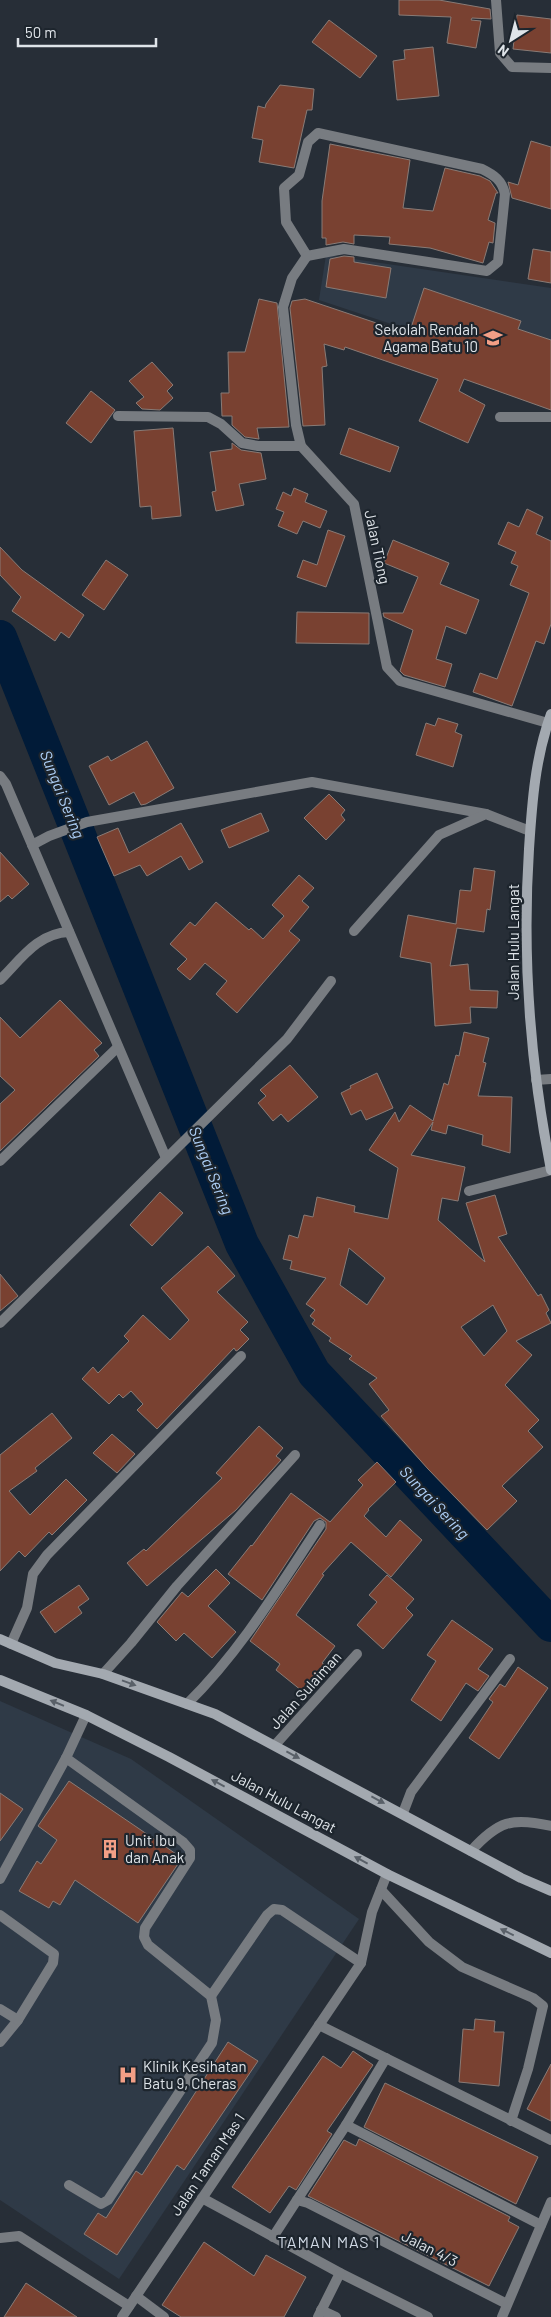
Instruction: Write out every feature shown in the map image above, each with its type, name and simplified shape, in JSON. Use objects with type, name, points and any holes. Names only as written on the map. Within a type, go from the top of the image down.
[{"type":"main road","name":"Jalan Hulu Langat","points":[[550,718],[535,773],[530,831],[526,955],[529,1018],[536,1080],[551,1170]]},
{"type":"main road","points":[[0,1639],[55,1663],[103,1674],[215,1714],[403,1813],[521,1878],[551,1891]]},
{"type":"main road","name":"Jalan Hulu Langat","points":[[0,1680],[86,1715],[169,1757],[387,1874],[551,1953]]},
{"type":"street","points":[[496,0],[500,52],[512,66],[551,68]]},
{"type":"street","points":[[318,133],[336,135],[482,169],[495,176],[503,186],[504,194],[498,262],[487,271],[344,249],[307,256],[286,222],[284,188],[299,175],[308,142],[318,133]]},
{"type":"street","name":"Jalan Tiong","points":[[307,256],[292,278],[283,307],[296,425],[301,446],[354,504],[386,667],[400,681],[550,718]]},
{"type":"street","points":[[118,416],[208,417],[221,424],[242,443],[258,446],[301,446]]},
{"type":"street","points":[[500,416],[551,417]]},
{"type":"street","points":[[0,776],[6,784],[118,1047],[170,1155]]},
{"type":"street","points":[[32,845],[49,836],[87,822],[312,782],[486,814],[530,831]]},
{"type":"street","points":[[354,931],[439,835],[486,814]]},
{"type":"street","points":[[0,980],[39,941],[55,933],[69,932]]},
{"type":"street","points":[[0,1323],[287,1039],[331,980]]},
{"type":"street","points":[[0,1161],[118,1047]]},
{"type":"street","points":[[536,1080],[551,1079]]},
{"type":"street","points":[[540,1113],[551,1112]]},
{"type":"street","points":[[468,1191],[551,1170]]},
{"type":"street","points":[[11,1644],[28,1608],[33,1574],[47,1555],[242,1356]]},
{"type":"street","points":[[103,1674],[177,1586],[295,1455]]},
{"type":"street","points":[[187,1704],[206,1685],[255,1624],[320,1525]]},
{"type":"street","name":"Jalan Sulaiman","points":[[276,1745],[358,1654]]},
{"type":"street","points":[[403,1813],[411,1792],[510,1659]]},
{"type":"street","points":[[0,1879],[66,1758],[86,1715]]},
{"type":"street","points":[[66,1758],[183,1842],[190,1850],[190,1858],[145,1928],[144,1937],[148,1945],[211,1996],[216,2020],[212,2044],[108,2200],[101,2204],[69,2185]]},
{"type":"street","points":[[471,1851],[488,1832],[510,1822],[551,1826]]},
{"type":"street","points":[[211,1996],[267,1915],[274,1909],[282,1910],[361,1964],[372,1912],[387,1874]]},
{"type":"street","points":[[381,1890],[429,1942],[462,1967],[533,1998],[543,2006],[528,2069],[511,2121]]},
{"type":"street","points":[[0,1915],[54,1954],[53,1963],[18,2020],[0,2042]]},
{"type":"street","name":"Jalan Taman Mas 1","points":[[122,2317],[361,1964]]},
{"type":"street","points":[[0,2010],[18,2020]]},
{"type":"street","points":[[319,2025],[551,2140]]},
{"type":"street","points":[[273,2237],[346,2125],[386,2058]]},
{"type":"street","points":[[346,2125],[541,2225]]},
{"type":"street","points":[[202,2198],[340,2273],[428,2317]]},
{"type":"street","name":"Jalan 4/3","points":[[297,2200],[308,2203],[507,2304]]},
{"type":"street","points":[[502,2317],[551,2202]]},
{"type":"street","points":[[0,2238],[19,2236],[129,2306]]},
{"type":"street","points":[[336,2317],[320,2313],[340,2273]]},
{"type":"street","points":[[136,2296],[164,2317]]},
{"type":"shaded area","name":"Sekolah Rendah Agama Batu 10","points":[[326,255],[551,288],[551,377],[319,300]]},
{"type":"shaded area","name":"Klinik Kesihatan Batu 9, Cheras","points":[[0,1701],[131,1759],[359,1919],[119,2279],[0,2200]]},
{"type":"building","points":[[399,0],[439,0],[490,9],[491,19],[472,18],[471,20],[481,21],[476,48],[447,43],[451,17],[399,15]]},
{"type":"building","points":[[517,15],[551,19],[551,53],[513,49]]},
{"type":"building","points":[[329,20],[377,56],[360,78],[312,42]]},
{"type":"building","points":[[433,47],[439,96],[397,100],[393,61],[405,59],[404,50]]},
{"type":"building","points":[[280,85],[314,89],[312,110],[307,110],[294,168],[259,162],[263,140],[252,138],[258,106],[265,108]]},
{"type":"building","points":[[531,141],[551,147],[551,209],[512,198],[508,182],[518,185]]},
{"type":"building","points":[[330,144],[410,160],[403,208],[433,211],[445,168],[480,176],[490,181],[498,193],[496,193],[488,220],[495,223],[493,243],[489,242],[483,263],[430,248],[389,244],[390,237],[354,235],[354,244],[343,242],[326,245],[326,238],[322,238],[322,201]]},
{"type":"building","points":[[533,249],[551,252],[551,283],[528,279]]},
{"type":"building","points":[[344,256],[354,257],[354,262],[391,268],[386,298],[326,287],[330,259]]},
{"type":"building","points":[[424,288],[521,321],[518,329],[551,340],[551,410],[464,379],[459,391],[485,405],[468,443],[419,421],[438,379],[345,347],[344,350],[324,344],[327,366],[322,367],[325,425],[303,426],[290,308],[292,301],[305,299],[409,334]]},
{"type":"building","points":[[259,299],[277,303],[289,427],[257,428],[259,439],[245,437],[232,425],[232,416],[222,416],[221,393],[229,393],[228,352],[245,352]]},
{"type":"building","points":[[152,362],[173,385],[167,391],[173,398],[160,410],[142,409],[136,403],[144,397],[129,381]]},
{"type":"building","points":[[91,391],[115,410],[91,443],[66,423]]},
{"type":"building","points":[[173,428],[181,516],[152,519],[151,506],[140,507],[134,431]]},
{"type":"building","points":[[349,428],[399,447],[390,472],[340,454]]},
{"type":"building","points":[[232,443],[241,450],[261,453],[266,479],[239,484],[244,505],[216,511],[212,492],[216,491],[210,452],[232,449]]},
{"type":"building","points":[[294,488],[308,494],[305,502],[327,511],[320,528],[303,521],[297,534],[278,526],[284,512],[276,509],[283,492],[291,496]]},
{"type":"building","points":[[527,509],[543,517],[536,534],[551,541],[551,624],[544,644],[536,641],[512,706],[473,692],[480,673],[497,679],[529,593],[510,585],[518,566],[511,563],[516,552],[498,544],[508,522],[519,527]]},
{"type":"building","points":[[328,530],[345,536],[326,587],[297,577],[303,560],[317,565]]},
{"type":"building","points":[[393,540],[449,563],[440,584],[479,600],[466,634],[446,626],[436,659],[452,664],[445,687],[404,675],[400,671],[413,630],[384,617],[383,613],[403,613],[418,577],[384,563]]},
{"type":"building","points":[[0,547],[22,570],[84,615],[69,638],[61,632],[55,641],[12,611],[21,597],[0,575]]},
{"type":"building","points":[[106,560],[128,575],[104,610],[82,595]]},
{"type":"building","points":[[297,612],[369,613],[369,644],[296,643]]},
{"type":"building","points":[[438,718],[458,724],[455,732],[462,735],[453,767],[416,755],[426,723],[435,726]]},
{"type":"building","points":[[147,741],[174,788],[146,804],[141,805],[134,792],[109,805],[89,766],[108,756],[111,761]]},
{"type":"building","points":[[329,794],[345,810],[341,815],[345,820],[326,840],[304,818]]},
{"type":"building","points":[[261,813],[269,831],[229,848],[221,830]]},
{"type":"building","points":[[181,823],[203,862],[189,870],[181,856],[147,876],[140,865],[114,876],[97,837],[118,828],[129,853]]},
{"type":"building","points":[[0,852],[29,884],[12,899],[8,895],[0,902]]},
{"type":"building","points":[[474,868],[495,871],[490,910],[487,909],[484,932],[457,928],[450,966],[468,964],[470,990],[498,991],[497,1008],[470,1007],[471,1023],[435,1026],[431,963],[400,957],[408,915],[456,924],[460,890],[471,891]]},
{"type":"building","points":[[299,875],[314,888],[302,901],[309,907],[289,931],[300,940],[237,1013],[216,994],[227,981],[205,963],[190,980],[177,969],[187,959],[170,944],[190,922],[195,926],[216,902],[249,930],[251,928],[263,939],[284,916],[272,905]]},
{"type":"building","points":[[60,1000],[102,1043],[94,1050],[99,1056],[0,1151],[0,1104],[15,1090],[0,1076],[0,1017],[20,1038]]},
{"type":"building","points":[[464,1032],[489,1038],[483,1062],[486,1063],[478,1096],[512,1097],[510,1153],[482,1145],[483,1135],[448,1125],[446,1134],[431,1130],[433,1122],[411,1155],[465,1167],[458,1201],[442,1198],[438,1220],[485,1262],[466,1203],[495,1195],[507,1234],[498,1237],[538,1296],[541,1294],[549,1310],[546,1313],[551,1323],[516,1341],[532,1355],[505,1385],[539,1420],[528,1431],[543,1447],[502,1486],[517,1501],[487,1530],[428,1469],[381,1416],[389,1410],[369,1384],[377,1378],[349,1359],[352,1356],[329,1341],[331,1338],[312,1324],[315,1320],[310,1316],[315,1310],[306,1304],[326,1278],[290,1269],[292,1261],[283,1259],[289,1235],[298,1238],[304,1215],[313,1217],[317,1197],[355,1206],[354,1212],[388,1219],[398,1168],[369,1150],[395,1112],[399,1122],[410,1105],[433,1121],[444,1083],[448,1085],[456,1055],[459,1056]],"holes":[[[349,1248],[385,1278],[367,1305],[340,1285]],[[493,1305],[507,1331],[484,1356],[461,1327]]]},
{"type":"building","points":[[290,1065],[318,1097],[288,1122],[281,1114],[273,1121],[258,1103],[266,1096],[260,1090]]},
{"type":"building","points":[[377,1073],[393,1108],[366,1120],[361,1110],[351,1115],[341,1093],[351,1088],[350,1086]]},
{"type":"building","points":[[160,1192],[183,1213],[152,1246],[130,1225]]},
{"type":"building","points":[[208,1246],[235,1276],[217,1292],[248,1322],[240,1330],[249,1339],[238,1350],[236,1351],[234,1348],[157,1429],[137,1410],[143,1404],[131,1391],[123,1398],[119,1394],[109,1404],[82,1379],[93,1367],[98,1373],[129,1341],[124,1336],[143,1315],[170,1340],[189,1320],[161,1288]]},
{"type":"building","points":[[0,1274],[18,1296],[0,1311]]},
{"type":"building","points":[[52,1413],[72,1438],[35,1468],[37,1471],[9,1491],[30,1515],[66,1479],[87,1500],[52,1535],[49,1532],[25,1557],[19,1551],[0,1571],[0,1455]]},
{"type":"building","points":[[259,1426],[283,1448],[276,1456],[281,1460],[236,1510],[147,1586],[127,1563],[144,1549],[146,1551],[222,1478],[216,1473]]},
{"type":"building","points":[[112,1434],[135,1454],[117,1473],[93,1453]]},
{"type":"building","points":[[377,1462],[396,1482],[368,1509],[364,1516],[386,1537],[400,1520],[422,1540],[391,1577],[351,1542],[322,1574],[324,1575],[296,1615],[335,1646],[322,1663],[329,1668],[307,1695],[276,1670],[280,1664],[250,1641],[326,1529],[326,1522],[320,1518],[314,1521],[262,1600],[228,1574],[252,1546],[291,1493],[330,1522],[363,1485],[358,1480]]},
{"type":"building","points":[[216,1569],[230,1583],[208,1606],[236,1632],[212,1658],[184,1633],[176,1641],[157,1622],[182,1592],[188,1597]]},
{"type":"building","points":[[387,1575],[414,1599],[406,1608],[413,1615],[383,1649],[357,1625],[377,1602],[369,1595]]},
{"type":"building","points":[[79,1585],[89,1599],[78,1607],[82,1613],[55,1633],[40,1612]]},
{"type":"building","points":[[452,1620],[493,1649],[478,1669],[489,1676],[478,1691],[466,1683],[441,1721],[411,1700],[436,1661],[427,1655]]},
{"type":"building","points":[[518,1667],[548,1688],[499,1759],[469,1738],[493,1702],[489,1699],[500,1684],[505,1687]]},
{"type":"building","name":"Unit Ibu dan Anak","points":[[69,1781],[182,1858],[138,1923],[75,1880],[60,1905],[53,1901],[49,1908],[19,1891],[37,1861],[41,1864],[57,1840],[38,1826]]},
{"type":"building","points":[[0,1793],[23,1809],[0,1841]]},
{"type":"building","points":[[475,2019],[495,2021],[494,2032],[504,2032],[499,2086],[459,2082],[463,2029],[474,2030]]},
{"type":"building","points":[[228,2042],[258,2061],[184,2170],[177,2165],[117,2255],[84,2234],[98,2213],[106,2218],[136,2171],[142,2175]]},
{"type":"building","points":[[353,2051],[373,2065],[327,2131],[332,2134],[296,2190],[289,2186],[270,2213],[232,2187],[323,2056],[341,2068]]},
{"type":"building","points":[[551,2064],[551,2121],[527,2109]]},
{"type":"building","points":[[385,2083],[538,2157],[516,2204],[364,2127]]},
{"type":"building","points":[[359,2139],[510,2217],[508,2221],[519,2227],[489,2286],[308,2196],[344,2140],[356,2146]]},
{"type":"building","points":[[204,2242],[254,2276],[266,2255],[306,2277],[284,2317],[181,2317],[162,2305]]},
{"type":"building","points":[[26,2283],[77,2317],[4,2317]]},
{"type":"waterway","name":"Sungai Sering","points":[[0,637],[242,1244],[314,1373],[551,1625]]},
{"type":"place","name":"Sekolah Rendah Agama Batu 10","points":[[493,338]]},
{"type":"place","name":"Unit Ibu dan Anak","points":[[110,1849]]},
{"type":"place","name":"Klinik Kesihatan Batu 9, Cheras","points":[[128,2075]]},
{"type":"district","name":"TAMAN MAS 1","points":[[329,2241]]}]
